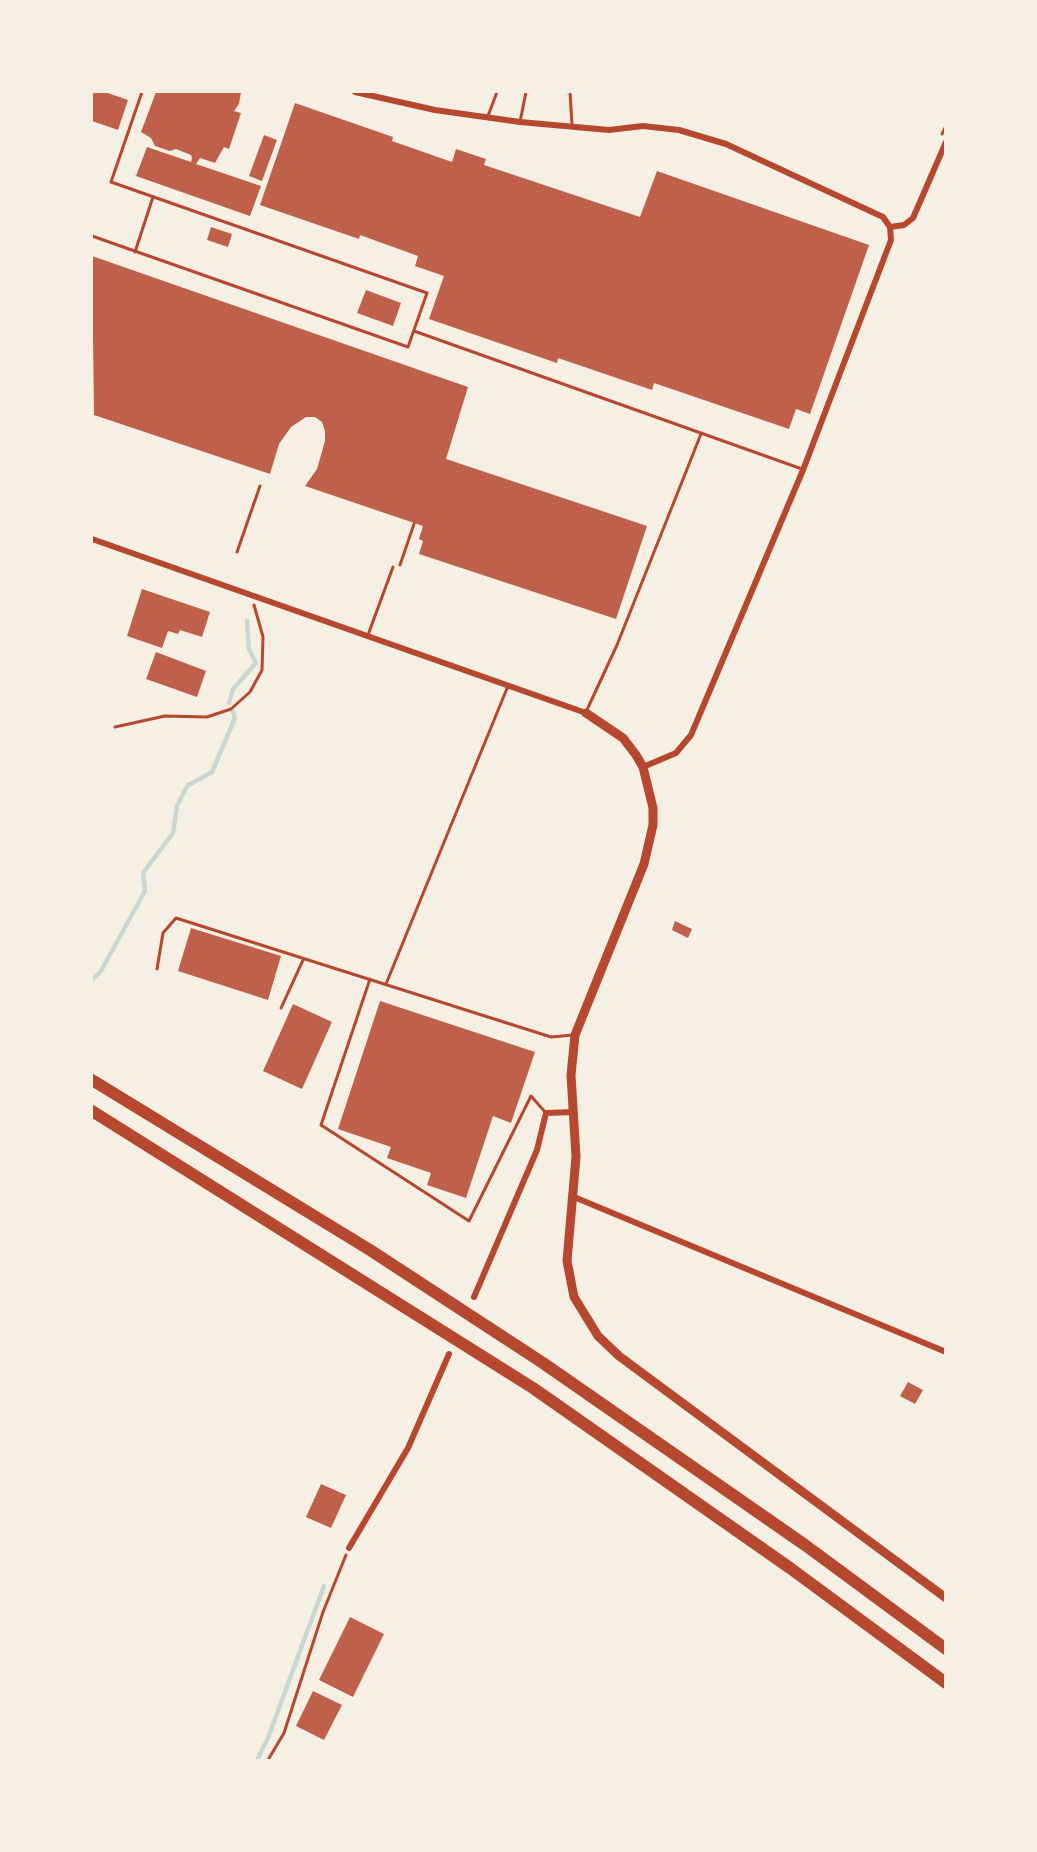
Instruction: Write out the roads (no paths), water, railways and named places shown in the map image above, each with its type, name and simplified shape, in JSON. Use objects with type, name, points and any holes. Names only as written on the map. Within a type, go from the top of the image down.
[{"type":"highway","points":[[92,1080],[236,1166],[477,1319],[805,1545],[945,1649]]},
{"type":"highway","points":[[92,1111],[532,1388],[790,1568],[945,1683]]},
{"type":"main road","points":[[586,713],[622,738],[643,767],[653,808],[653,825],[647,852],[575,1035],[571,1075],[576,1157],[574,1197],[568,1235],[569,1279],[583,1315],[598,1336],[619,1356],[945,1598]]},
{"type":"street","points":[[355,92],[435,110],[520,122],[609,130],[643,126],[670,129],[726,144],[883,217],[890,227],[891,240],[803,470],[691,735],[676,753],[643,767]]},
{"type":"street","points":[[890,227],[904,225],[913,218],[945,142]]},
{"type":"street","points":[[92,539],[586,713]]},
{"type":"street","points":[[474,1297],[537,1150],[546,1113],[573,1112]]},
{"type":"street","points":[[574,1197],[945,1352]]},
{"type":"street","points":[[349,1548],[408,1448],[449,1354]]},
{"type":"lane","points":[[92,236],[408,347],[414,331],[427,293],[111,182],[142,92]]},
{"type":"lane","points":[[488,118],[497,92]]},
{"type":"lane","points":[[520,122],[526,92]]},
{"type":"lane","points":[[570,92],[572,127]]},
{"type":"lane","points":[[135,252],[153,197]]},
{"type":"lane","points":[[414,331],[803,470]]},
{"type":"lane","points":[[586,713],[617,645],[701,434]]},
{"type":"lane","points":[[368,635],[393,567]]},
{"type":"lane","points":[[386,984],[509,684]]},
{"type":"lane","points":[[157,969],[163,933],[177,918],[303,960],[551,1037],[575,1035]]},
{"type":"lane","points":[[280,1008],[303,960]]},
{"type":"lane","points":[[370,979],[321,1125],[469,1221],[531,1096],[546,1113]]},
{"type":"waterway","points":[[229,703],[233,689],[256,663],[249,649],[247,621]]},
{"type":"waterway","points":[[92,980],[101,971],[145,891],[143,873],[173,833],[177,806],[187,786],[212,772],[235,718],[233,712]]},
{"type":"waterway","points":[[257,1760],[268,1738],[324,1586]]}]
